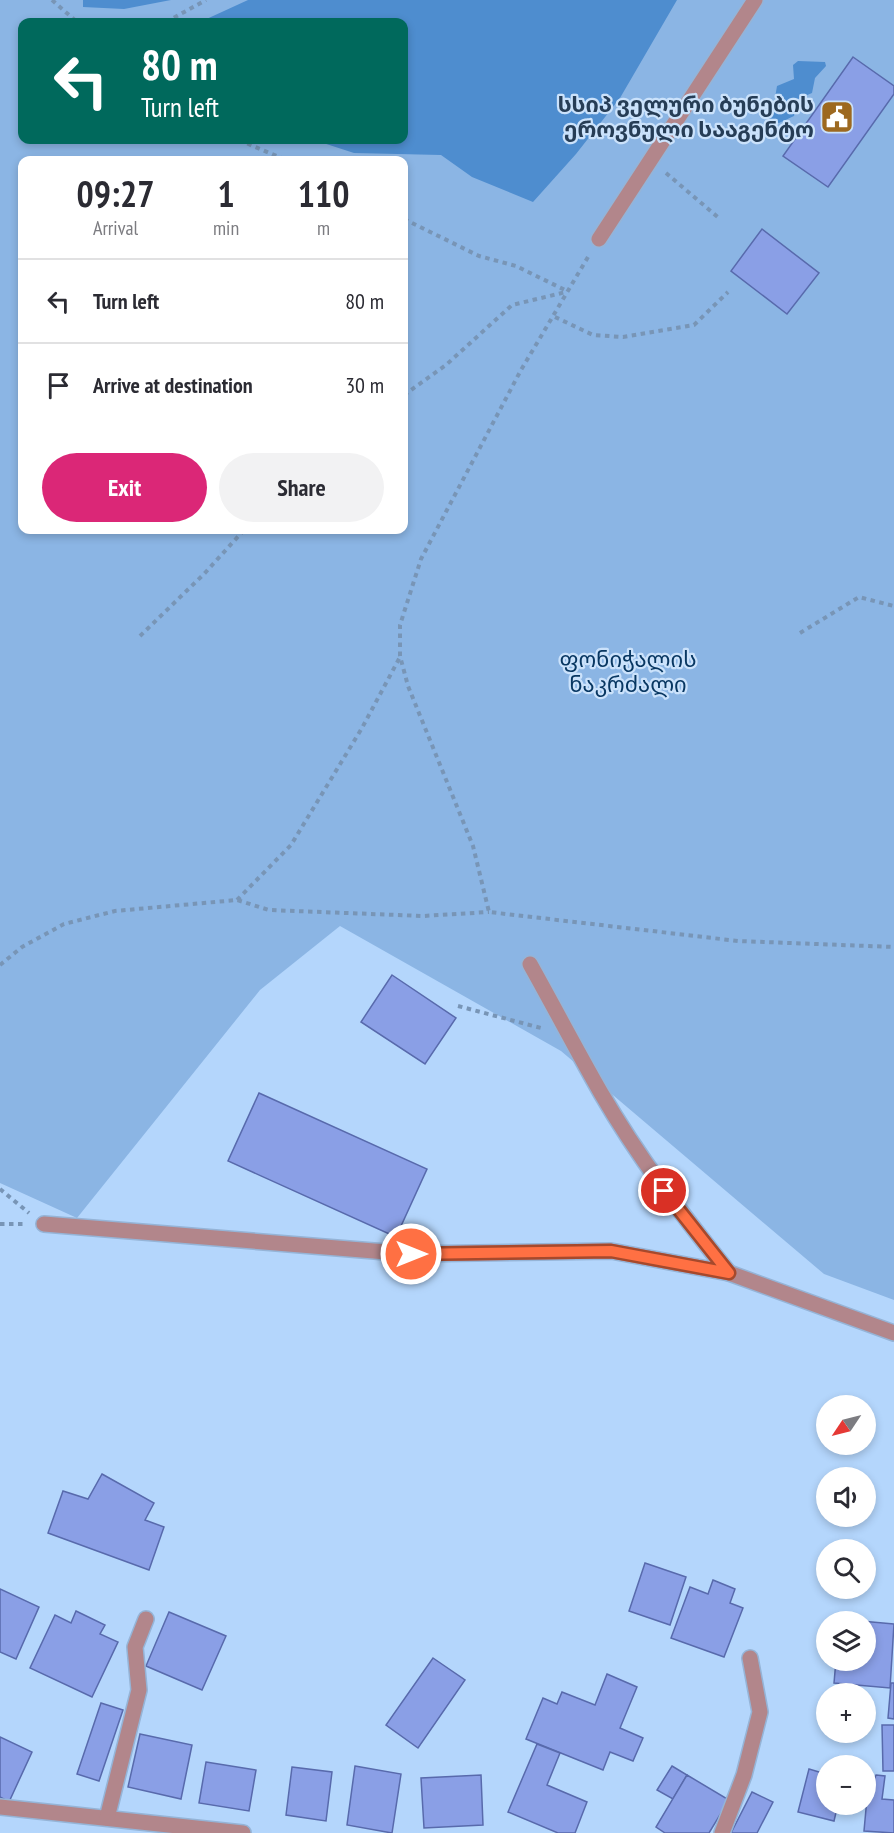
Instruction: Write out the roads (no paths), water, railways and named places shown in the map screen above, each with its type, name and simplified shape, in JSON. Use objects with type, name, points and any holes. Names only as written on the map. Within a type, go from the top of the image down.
[{"type":"street","points":[[599,239],[755,0]]},
{"type":"street","points":[[530,964],[628,1137],[676,1209],[729,1273]]},
{"type":"street","points":[[44,1224],[411,1254],[611,1251],[729,1273],[894,1333]]},
{"type":"street","points":[[107,1818],[139,1689],[135,1647],[147,1619]]},
{"type":"street","points":[[722,1833],[744,1775],[760,1712],[750,1658]]},
{"type":"street","points":[[0,1807],[243,1833]]},
{"type":"place","name":"სსიპ ველური ბუნების ეროვნული სააგენტო","points":[[837,117]]},
{"type":"park label","name":"ფონიჭალის ნაკრძალი","points":[[628,672]]}]
